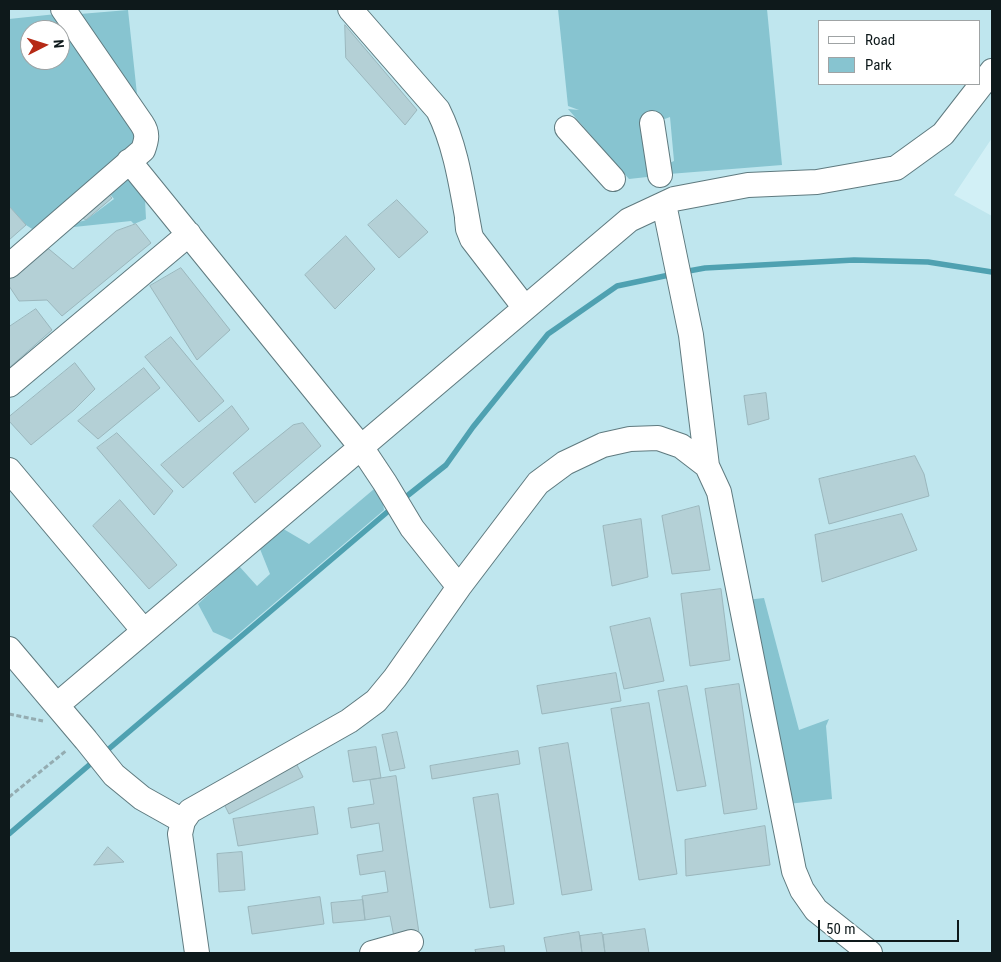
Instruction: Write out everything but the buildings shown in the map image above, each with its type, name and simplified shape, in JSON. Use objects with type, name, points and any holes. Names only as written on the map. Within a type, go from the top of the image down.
[{"type":"street","points":[[9,266],[143,150],[147,140],[146,131],[63,9]]},
{"type":"street","points":[[350,9],[438,110],[447,129],[455,156],[472,239],[525,308]]},
{"type":"street","points":[[57,705],[629,220],[674,199],[748,185],[817,182],[896,168],[943,134],[992,71]]},
{"type":"street","points":[[652,123],[660,175]]},
{"type":"street","points":[[567,128],[613,179]]},
{"type":"street","points":[[129,161],[361,447],[412,528],[459,587]]},
{"type":"street","points":[[664,204],[691,334],[707,466],[719,492],[794,871],[802,890],[816,910],[870,953]]},
{"type":"street","points":[[9,384],[189,234]]},
{"type":"street","points":[[197,953],[180,834],[182,821],[190,811],[349,721],[376,700],[395,678],[459,587],[538,483],[565,463],[603,445],[630,440],[658,438],[681,446],[707,466]]},
{"type":"street","points":[[9,470],[144,631]]},
{"type":"street","points":[[9,649],[114,775],[142,798],[182,821]]},
{"type":"street","points":[[372,953],[411,942]]},
{"type":"path","points":[[9,797],[85,738]]},
{"type":"shaded area","points":[[9,9],[992,9],[992,138],[954,195],[992,216],[992,953],[9,953]]},
{"type":"green space","points":[[558,9],[767,9],[782,165],[669,174],[665,165],[674,161],[670,117],[662,120],[656,176],[629,179],[568,109],[579,110],[568,106]]},
{"type":"green space","points":[[128,10],[139,113],[142,124],[129,166],[144,180],[146,219],[134,224],[131,221],[55,229],[86,220],[114,199],[105,188],[43,236],[26,225],[9,206],[9,19],[66,13],[68,15]]},
{"type":"green space","points":[[380,484],[384,510],[231,640],[213,632],[198,604],[239,566],[257,586],[270,574],[258,544],[280,527],[309,544]]},
{"type":"green space","points":[[764,598],[799,730],[829,719],[826,726],[832,799],[788,804],[746,600]]},
{"type":"waterway","points":[[683,272],[705,268],[854,260],[928,262],[992,272]]},
{"type":"waterway","points":[[402,500],[446,465],[473,427],[548,334],[617,286],[674,274]]},
{"type":"waterway","points":[[104,753],[392,508]]},
{"type":"waterway","points":[[9,834],[95,760]]}]
